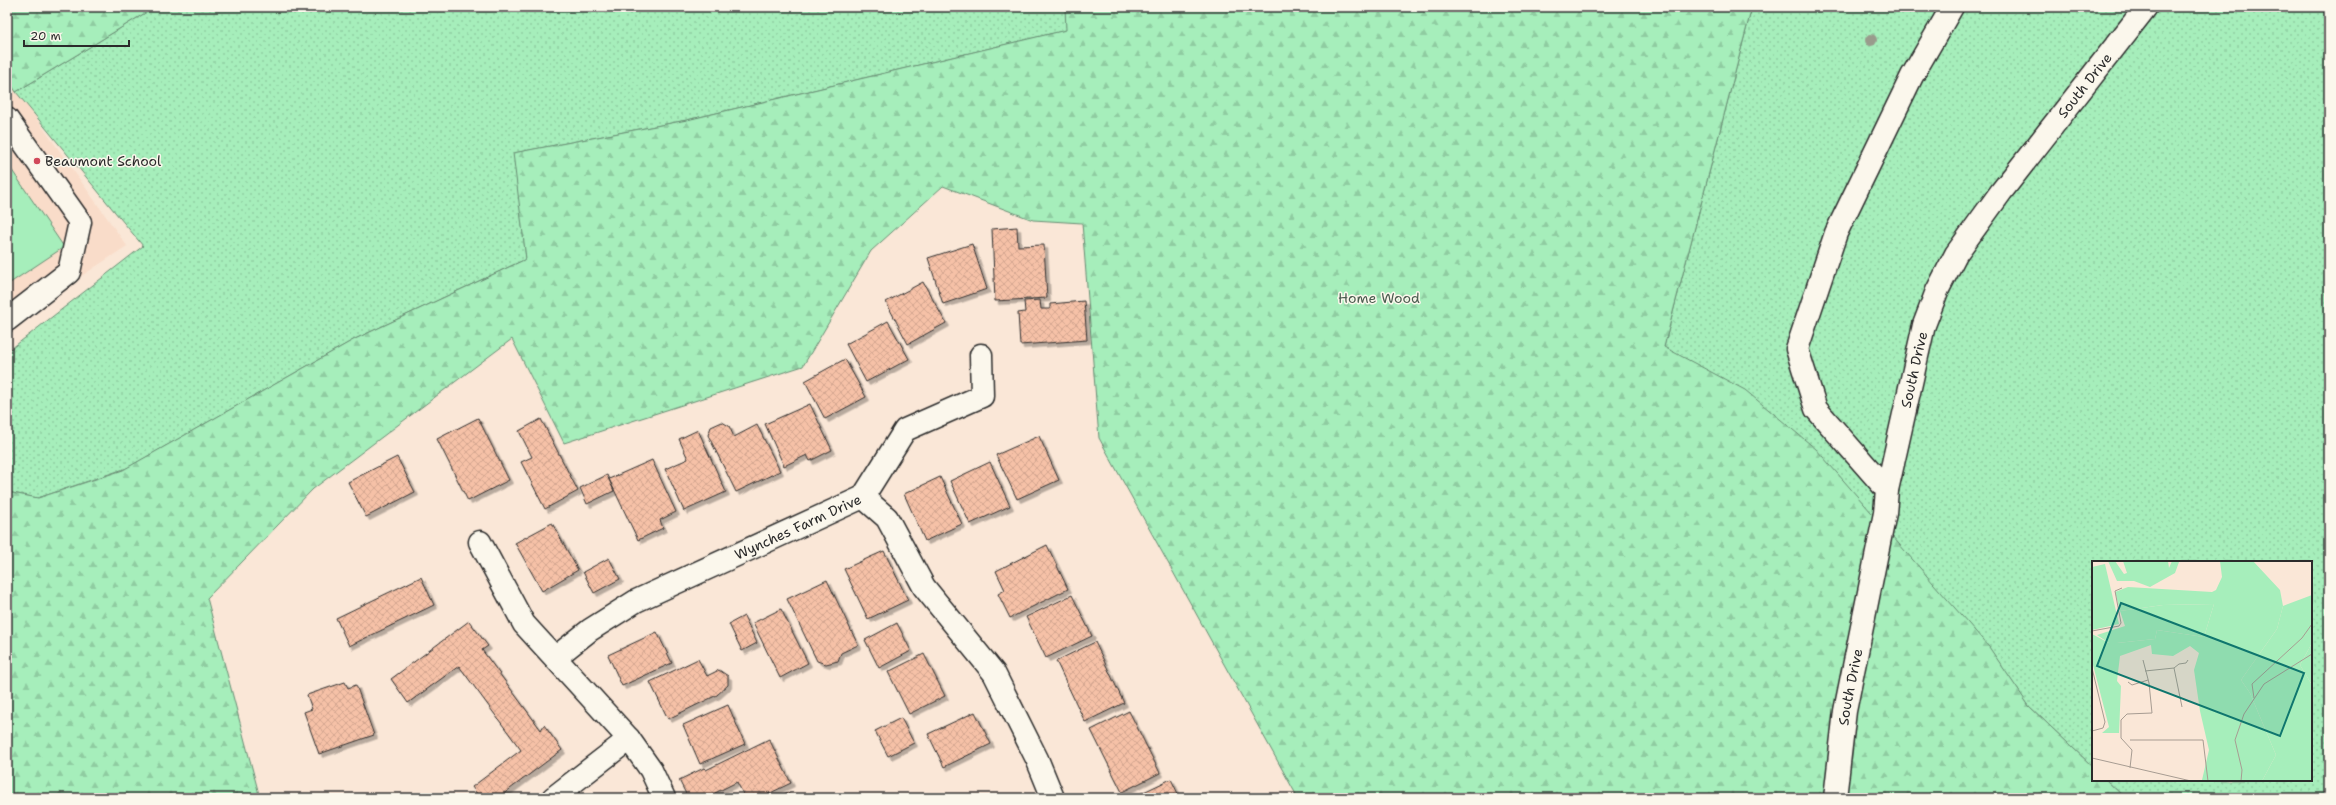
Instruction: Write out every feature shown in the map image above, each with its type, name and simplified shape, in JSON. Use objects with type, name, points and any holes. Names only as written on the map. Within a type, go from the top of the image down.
[{"type":"street","points":[[1887,490],[1816,409],[1797,349],[1836,233],[1912,76],[1952,7]]},
{"type":"street","name":"South Drive","points":[[1835,798],[1845,712],[1885,513],[1887,490],[1924,325],[1937,291],[1956,254],[2001,192],[2146,7]]},
{"type":"street","points":[[7,119],[80,222],[69,272],[7,320]]},
{"type":"street","name":"Wynches Farm Drive","points":[[556,657],[590,630],[636,600],[863,497],[905,430],[982,396],[981,356]]},
{"type":"street","points":[[863,497],[887,518],[924,587],[994,673],[1037,759],[1053,798]]},
{"type":"street","points":[[480,542],[524,624],[629,738],[651,770],[664,798]]},
{"type":"street","points":[[552,798],[629,738]]},
{"type":"shaded area","name":"Beaumont School","points":[[7,77],[127,246],[7,325]]},
{"type":"green space","points":[[7,7],[155,7],[16,92],[7,78]]},
{"type":"green space","points":[[155,7],[1065,7],[1067,30],[687,120],[514,153],[526,259],[355,339],[127,468],[38,498],[7,492],[7,352],[143,246],[16,92]]},
{"type":"green space","name":"Home Wood","points":[[1065,7],[1752,7],[1664,347],[1745,390],[1816,449],[1989,647],[2029,706],[2092,766],[2092,781],[2107,781],[2125,798],[1298,798],[1099,438],[1082,223],[1033,220],[943,186],[871,251],[803,366],[564,443],[512,339],[313,489],[207,598],[260,798],[7,798],[7,492],[38,498],[123,470],[355,339],[526,259],[513,153],[687,120],[1066,30]]},
{"type":"green space","points":[[1752,7],[2329,7],[2329,798],[2125,798],[2107,781],[2312,781],[2312,561],[2092,561],[2092,766],[2029,706],[1988,647],[1915,565],[1664,347]]},
{"type":"green space","points":[[7,163],[64,247],[7,285]]},
{"type":"building","points":[[1017,227],[1018,246],[1044,245],[1047,298],[995,301],[992,229]]},
{"type":"building","points":[[972,244],[987,289],[943,304],[928,258]]},
{"type":"building","points":[[923,282],[946,323],[908,344],[886,302]]},
{"type":"building","points":[[1040,300],[1041,309],[1050,309],[1050,304],[1084,301],[1087,340],[1020,345],[1018,313],[1025,312],[1024,301]]},
{"type":"building","points":[[888,321],[909,359],[866,382],[846,344]]},
{"type":"building","points":[[845,359],[866,397],[825,419],[805,381]]},
{"type":"building","points":[[810,404],[832,450],[810,461],[807,455],[784,466],[765,424]]},
{"type":"building","points":[[478,418],[509,480],[468,501],[437,439]]},
{"type":"building","points":[[541,419],[578,491],[545,509],[521,462],[532,457],[519,431]]},
{"type":"building","points":[[722,422],[729,426],[734,437],[757,425],[780,471],[736,492],[708,435],[711,427]]},
{"type":"building","points":[[698,430],[726,492],[684,511],[665,469],[688,459],[679,439]]},
{"type":"building","points":[[1039,436],[1059,480],[1017,499],[996,455]]},
{"type":"building","points":[[397,457],[415,492],[366,517],[348,482]]},
{"type":"building","points":[[652,460],[676,512],[660,520],[663,528],[638,540],[609,479]]},
{"type":"building","points":[[990,462],[1010,506],[970,524],[950,481]]},
{"type":"building","points":[[607,475],[614,491],[587,504],[580,488]]},
{"type":"building","points":[[940,477],[962,524],[925,541],[904,494]]},
{"type":"building","points":[[552,523],[578,570],[542,591],[515,543]]},
{"type":"building","points":[[1047,545],[1068,589],[1010,618],[998,594],[1005,590],[996,571]]},
{"type":"building","points":[[884,551],[908,600],[868,619],[844,569]]},
{"type":"building","points":[[609,558],[620,579],[594,593],[583,572]]},
{"type":"building","points":[[421,577],[434,605],[349,646],[336,618]]},
{"type":"building","points":[[827,580],[858,645],[841,653],[838,661],[826,664],[817,661],[787,599]]},
{"type":"building","points":[[1072,595],[1092,636],[1046,658],[1026,617]]},
{"type":"building","points":[[781,609],[808,663],[780,678],[753,623]]},
{"type":"building","points":[[744,616],[757,643],[742,651],[729,624]]},
{"type":"building","points":[[469,621],[488,646],[482,650],[541,730],[544,725],[562,750],[498,798],[480,798],[472,787],[521,750],[459,666],[408,703],[391,679]]},
{"type":"building","points":[[897,623],[911,651],[879,668],[865,640]]},
{"type":"building","points":[[657,632],[672,663],[622,686],[608,655]]},
{"type":"building","points":[[1095,642],[1124,703],[1085,722],[1056,661]]},
{"type":"building","points":[[924,654],[945,696],[909,714],[888,672]]},
{"type":"building","points":[[698,659],[707,676],[719,670],[728,676],[728,685],[717,695],[668,719],[650,682]]},
{"type":"building","points":[[345,682],[348,688],[356,685],[374,735],[319,754],[304,712],[312,709],[307,695]]},
{"type":"building","points":[[728,705],[745,744],[700,764],[683,725]]},
{"type":"building","points":[[1129,711],[1160,773],[1122,792],[1091,730]]},
{"type":"building","points":[[975,712],[991,744],[944,767],[928,734]]},
{"type":"building","points":[[901,718],[914,743],[888,756],[875,731]]},
{"type":"building","points":[[769,739],[791,783],[760,798],[745,798],[737,782],[715,793],[716,796],[711,798],[688,798],[679,780],[704,768],[706,770]]},
{"type":"building","points":[[1171,779],[1180,798],[1131,798]]},
{"type":"building","points":[[788,792],[791,798],[776,798]]},
{"type":"place","name":"Beaumont School","points":[[37,161]]}]
